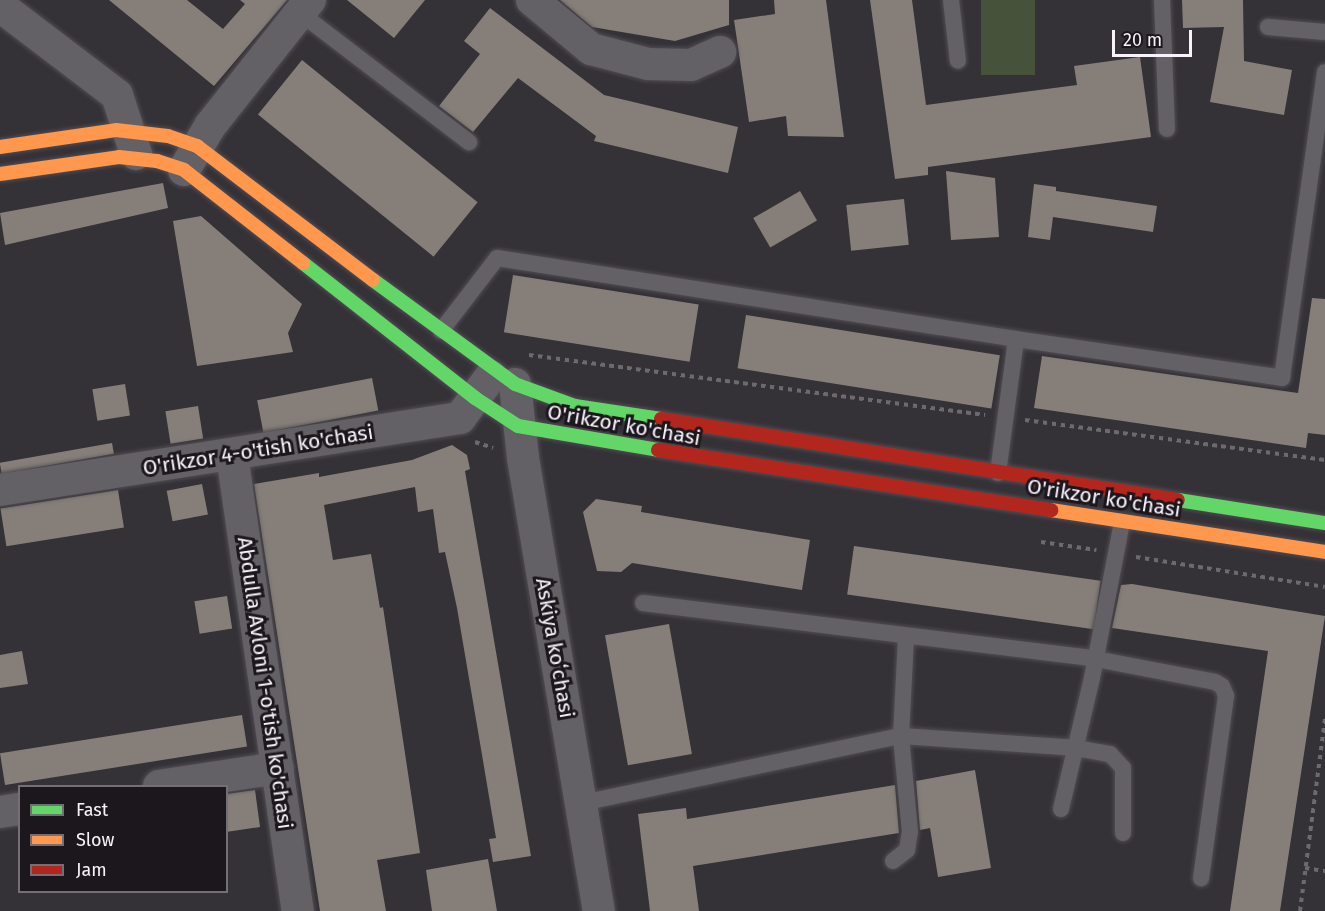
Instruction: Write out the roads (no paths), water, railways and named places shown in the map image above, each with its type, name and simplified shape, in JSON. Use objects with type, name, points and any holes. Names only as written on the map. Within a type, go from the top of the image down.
[{"type":"main road","name":"O'rikzor ko'chasi","points":[[0,174],[168,136],[191,158],[475,398],[518,426],[568,439],[1325,552]]},
{"type":"main road","name":"O'rikzor ko'chasi","points":[[0,147],[133,144],[191,158],[441,331],[509,370],[596,411],[1325,523]]},
{"type":"street","points":[[532,0],[591,49],[648,64],[691,65],[720,52]]},
{"type":"street","points":[[0,6],[117,95],[133,144]]},
{"type":"street","points":[[191,158],[305,6]]},
{"type":"street","name":"O'rikzor 4-o'tish ko'chasi","points":[[0,490],[460,418],[475,398],[509,370]]},
{"type":"street","name":"Askiya koʻchasi","points":[[509,370],[599,911]]},
{"type":"street","name":"Abdulla Avloni 1-o'tish ko'chasi","points":[[232,455],[297,911]]},
{"type":"street","points":[[166,785],[278,768]]},
{"type":"street","points":[[0,812],[18,808]]},
{"type":"lane","points":[[951,0],[958,61]]},
{"type":"lane","points":[[1162,0],[1167,129]]},
{"type":"lane","points":[[305,6],[469,142]]},
{"type":"lane","points":[[1268,27],[1325,32]]},
{"type":"lane","points":[[441,331],[497,258],[1282,378],[1325,72]]},
{"type":"lane","points":[[998,473],[1016,339]]},
{"type":"lane","points":[[1060,809],[1096,659],[1122,522]]},
{"type":"lane","points":[[643,603],[1096,659],[1222,686],[1226,696],[1201,878]]},
{"type":"lane","points":[[893,861],[907,850],[910,832],[901,735],[906,636]]},
{"type":"lane","points":[[582,803],[901,735],[1075,748],[1110,754],[1123,768],[1123,832]]}]
